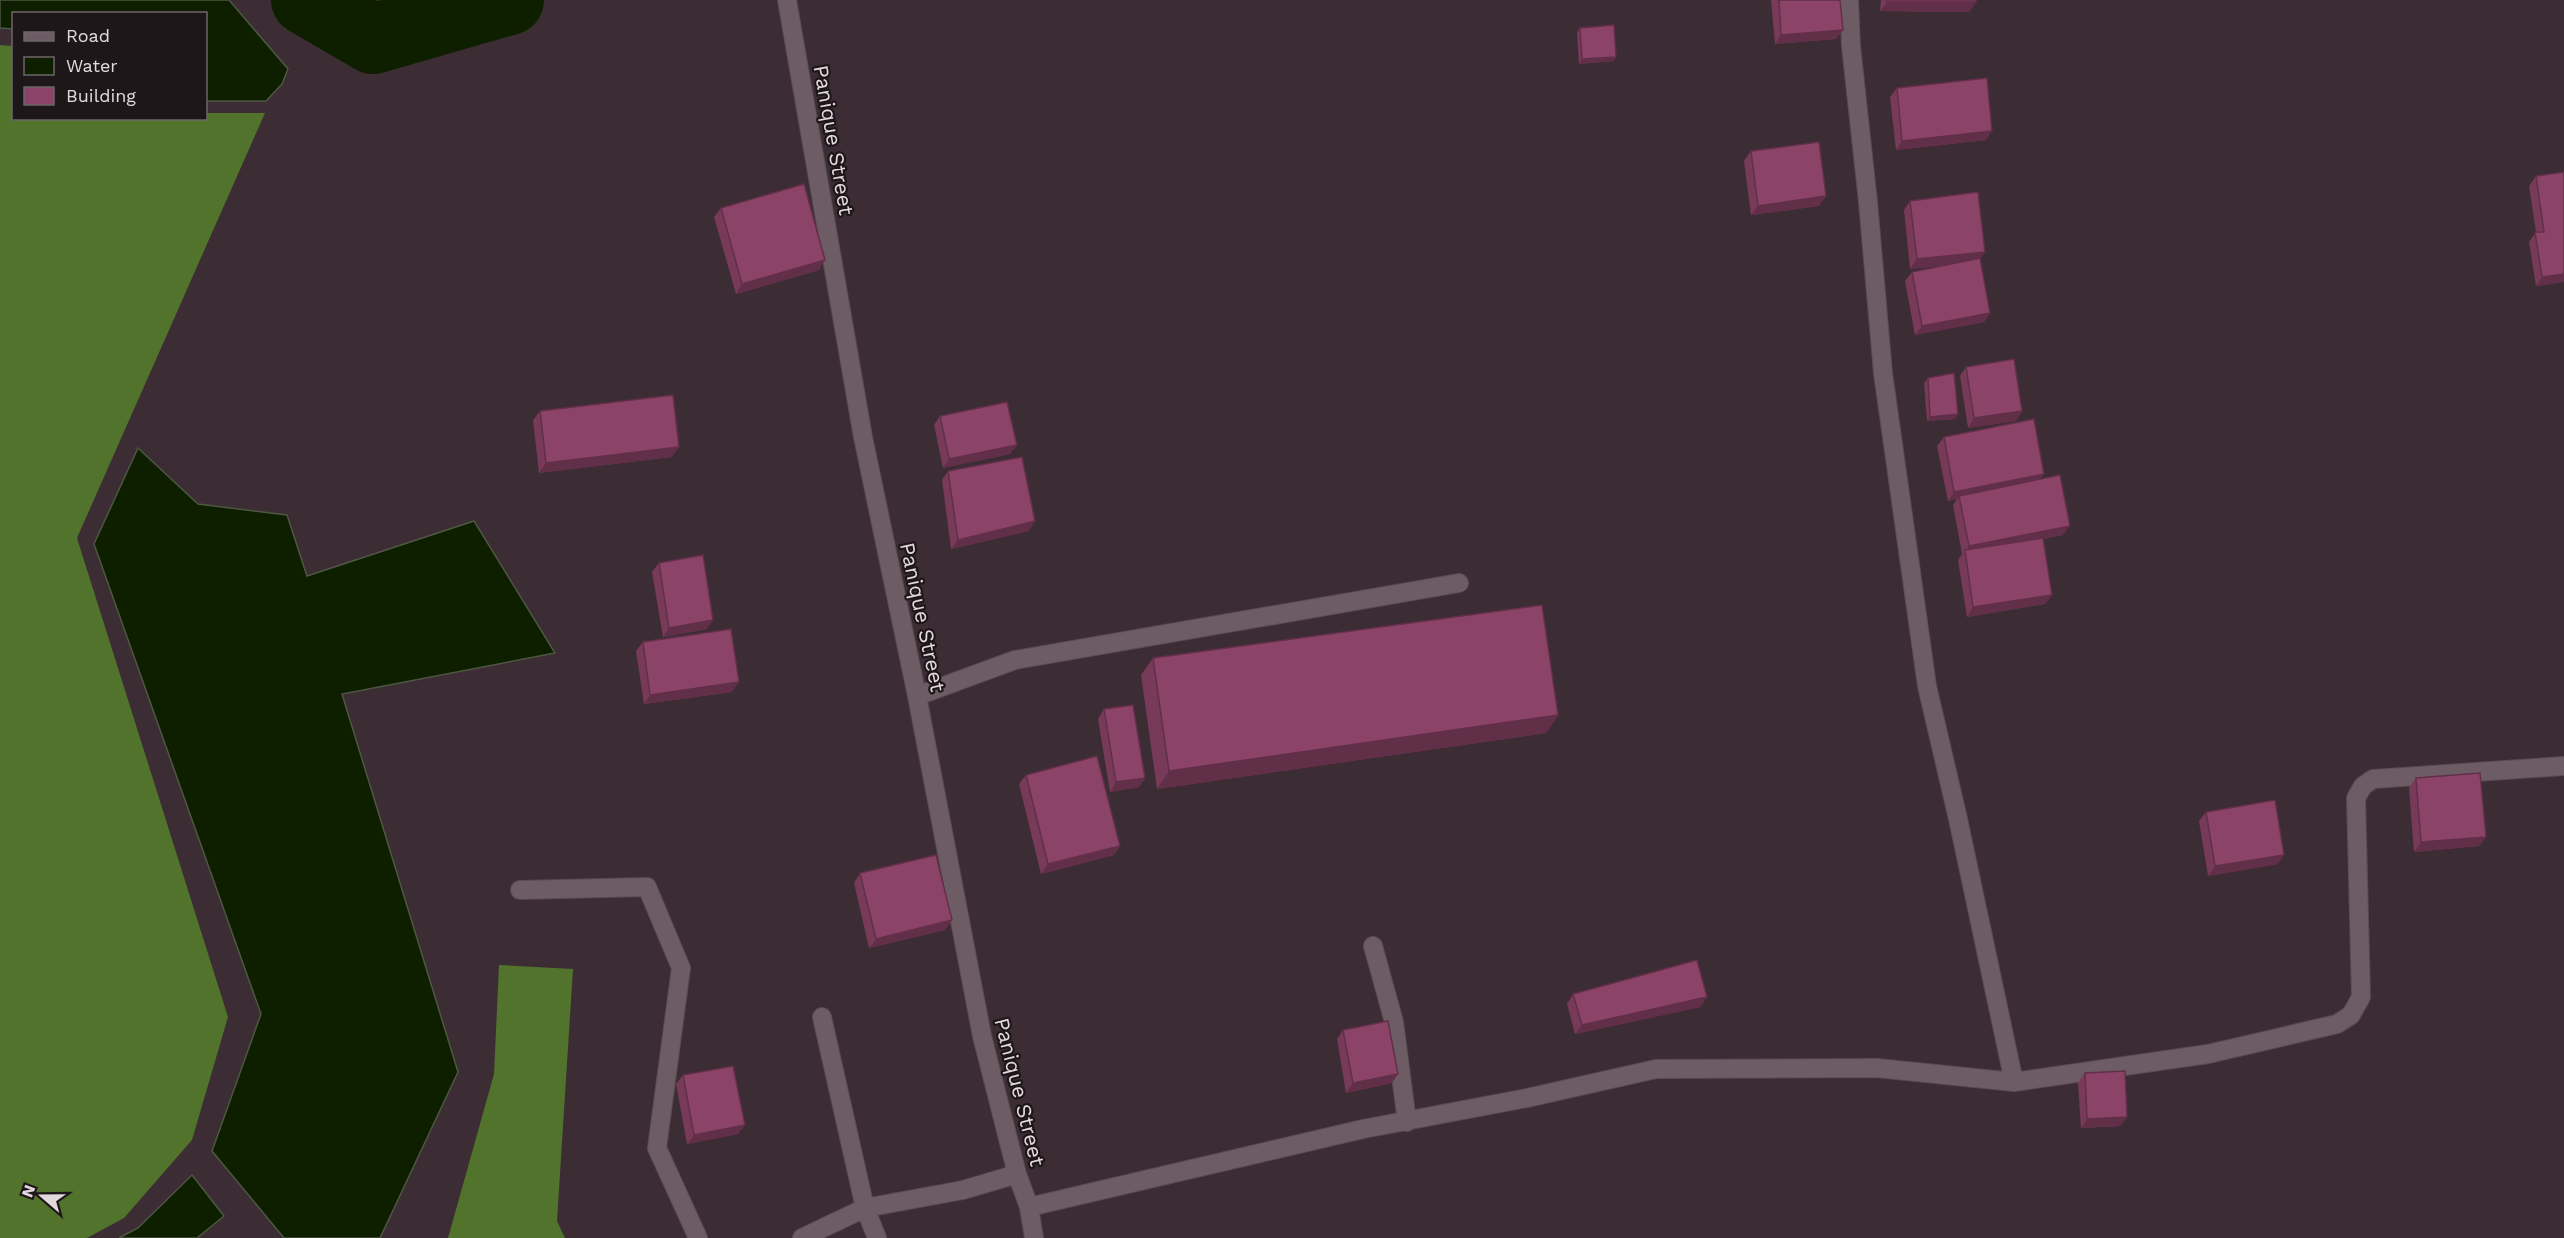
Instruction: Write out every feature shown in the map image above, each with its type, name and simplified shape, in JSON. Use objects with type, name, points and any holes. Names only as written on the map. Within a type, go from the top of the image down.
[{"type":"street","name":"Panique Street","points":[[787,0],[863,437],[917,696],[982,1036],[1017,1174],[1029,1207],[1034,1238]]},
{"type":"street","points":[[1849,0],[1851,46],[1883,373],[1923,663],[2014,1082]]},
{"type":"street","points":[[917,696],[1014,660],[1459,583]]},
{"type":"street","points":[[1029,1207],[1363,1129],[1407,1122],[1656,1069],[1877,1068],[2014,1082],[2208,1054],[2337,1024],[2351,1015],[2361,997],[2356,798],[2363,786],[2373,780],[2564,766]]},
{"type":"street","points":[[520,890],[647,887],[681,968],[657,1148],[698,1238]]},
{"type":"street","points":[[1373,946],[1394,1022],[1407,1122]]},
{"type":"street","points":[[822,1017],[866,1208],[877,1238]]},
{"type":"street","points":[[802,1238],[866,1208],[963,1190],[1017,1174]]},
{"type":"green space","points":[[0,45],[12,46],[12,120],[207,120],[207,113],[265,113],[77,538],[228,1017],[192,1140],[124,1218],[87,1238],[0,1238]]},
{"type":"green space","points":[[499,965],[573,969],[557,1221],[565,1238],[448,1238],[494,1074]]},
{"type":"water","points":[[0,0],[229,0],[288,69],[282,84],[266,101],[207,101],[207,12],[12,12],[12,29],[0,28]]},
{"type":"water","points":[[138,448],[198,504],[287,515],[307,576],[474,521],[555,653],[342,694],[458,1072],[380,1238],[284,1238],[212,1151],[261,1014],[94,544]]},
{"type":"water","points":[[192,1175],[224,1216],[197,1238],[119,1238],[138,1228]]},
{"type":"building","points":[[1779,0],[1840,0],[1843,30],[1781,35]]},
{"type":"building","points":[[1887,0],[1976,0],[1976,2],[1887,2]]},
{"type":"building","points":[[1614,25],[1616,57],[1582,59],[1580,28]]},
{"type":"building","points":[[1987,78],[1992,131],[1902,141],[1897,88]]},
{"type":"building","points":[[1819,142],[1826,196],[1758,206],[1751,151]]},
{"type":"building","points":[[2564,172],[2564,274],[2542,277],[2535,232],[2544,232],[2536,176]]},
{"type":"building","points":[[804,184],[825,260],[742,284],[721,208]]},
{"type":"building","points":[[1978,192],[1985,252],[1917,259],[1910,201]]},
{"type":"building","points":[[1980,258],[1990,313],[1922,326],[1912,272]]},
{"type":"building","points":[[2014,359],[2022,411],[1974,418],[1966,367]]},
{"type":"building","points":[[1954,373],[1958,414],[1930,417],[1928,378]]},
{"type":"building","points":[[673,395],[679,447],[546,463],[540,411]]},
{"type":"building","points":[[1007,402],[1017,445],[949,459],[940,416]]},
{"type":"building","points":[[2034,419],[2044,474],[1954,492],[1944,437]]},
{"type":"building","points":[[1022,457],[1035,521],[958,540],[948,471]]},
{"type":"building","points":[[2060,475],[2070,526],[1969,546],[1959,496]]},
{"type":"building","points":[[2043,538],[2052,595],[1973,607],[1965,550]]},
{"type":"building","points":[[703,555],[713,620],[669,628],[659,563]]},
{"type":"building","points":[[1542,605],[1558,715],[1169,771],[1153,658]]},
{"type":"building","points":[[731,629],[739,682],[650,695],[643,642]]},
{"type":"building","points":[[1133,705],[1145,778],[1116,782],[1104,709]]},
{"type":"building","points":[[1097,756],[1120,846],[1048,864],[1026,775]]},
{"type":"building","points":[[2480,773],[2486,837],[2421,842],[2416,778]]},
{"type":"building","points":[[2275,800],[2284,855],[2215,866],[2206,812]]},
{"type":"building","points":[[936,855],[952,920],[876,939],[860,873]]},
{"type":"building","points":[[1697,960],[1707,997],[1582,1025],[1573,994]]},
{"type":"building","points":[[1388,1021],[1398,1074],[1353,1083],[1343,1030]]},
{"type":"building","points":[[733,1066],[745,1125],[694,1135],[683,1075]]},
{"type":"building","points":[[2125,1071],[2127,1117],[2087,1119],[2085,1073]]},
{"type":"waterway","points":[[306,0],[373,39],[509,0]]}]
